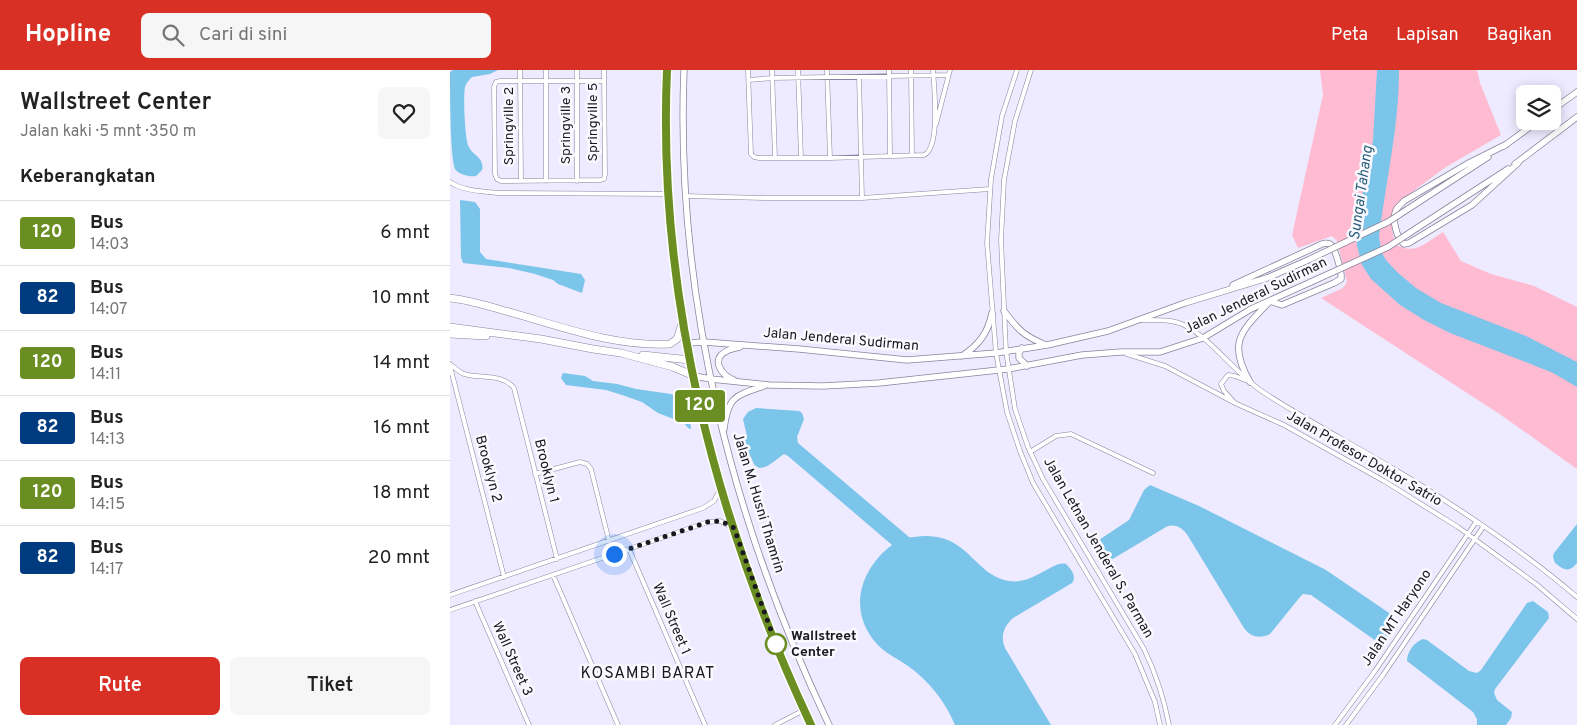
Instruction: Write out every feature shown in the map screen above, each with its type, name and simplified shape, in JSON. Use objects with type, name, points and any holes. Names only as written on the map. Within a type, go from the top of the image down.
[{"type":"highway","points":[[450,298],[630,343],[670,344],[675,341],[683,321]]},
{"type":"highway","points":[[450,327],[542,339],[622,353],[690,360]]},
{"type":"highway","points":[[450,334],[542,339]]},
{"type":"highway","points":[[622,353],[673,367],[694,376]]},
{"type":"street","name":"Springville 2","points":[[520,70],[520,182]]},
{"type":"street","points":[[546,70],[546,181]]},
{"type":"street","name":"Springville 3","points":[[577,70],[577,180]]},
{"type":"street","name":"Springville 5","points":[[577,180],[604,179],[604,70]]},
{"type":"street","name":"Jalan M. Husni Thamrin","points":[[667,70],[665,104],[668,194],[672,244],[690,360],[721,488],[734,528],[769,626],[811,725]]},
{"type":"street","name":"Jalan M. Husni Thamrin","points":[[684,70],[684,196],[690,253],[704,342],[723,434],[737,485],[768,580],[799,659],[829,725]]},
{"type":"street","points":[[748,70],[751,154],[754,158],[830,158],[928,153],[931,149],[950,70]]},
{"type":"street","points":[[772,70],[775,158]]},
{"type":"street","points":[[798,70],[801,158]]},
{"type":"street","points":[[827,70],[830,158]]},
{"type":"street","points":[[889,70],[890,156]]},
{"type":"street","points":[[911,70],[912,155]]},
{"type":"street","points":[[934,70],[935,131]]},
{"type":"street","name":"Jalan Letnan Jenderal S. Parman","points":[[1017,70],[1002,116],[990,190],[987,243],[996,353],[1007,412],[1033,483],[1135,654],[1155,702],[1160,725]]},
{"type":"street","name":"Jalan Letnan Jenderal S. Parman","points":[[1031,70],[1015,121],[1004,180],[1001,240],[1006,351],[1015,410],[1030,452],[1046,485],[1144,649],[1164,698],[1169,725]]},
{"type":"street","points":[[749,80],[948,75]]},
{"type":"street","points":[[859,77],[862,198]]},
{"type":"street","points":[[577,180],[520,182],[497,179],[495,174],[494,86],[496,82],[500,81],[604,81]]},
{"type":"street","points":[[1561,104],[1577,92]]},
{"type":"street","name":"Jalan Jenderal Sudirman","points":[[694,376],[769,385],[823,386],[872,384],[1008,369],[1082,355],[1160,352],[1203,338],[1251,309],[1388,247],[1518,162],[1577,117]]},
{"type":"street","name":"Jalan Jenderal Sudirman","points":[[687,343],[704,342],[747,345],[906,360],[996,353],[1047,345],[1108,331],[1204,297],[1267,278],[1388,222],[1526,130]]},
{"type":"street","points":[[1507,144],[1467,164],[1404,201],[1396,208],[1396,228],[1399,239],[1404,244],[1409,243],[1472,204],[1518,162]]},
{"type":"street","points":[[450,182],[455,186],[497,193],[668,194]]},
{"type":"street","points":[[684,196],[862,198],[990,190]]},
{"type":"street","points":[[1204,297],[1322,244],[1328,243],[1332,246],[1342,273],[1341,279],[1282,305],[1270,300],[1240,336],[1238,346],[1242,368],[1250,382]]},
{"type":"street","points":[[1004,311],[1014,325],[1027,337],[1047,345]]},
{"type":"street","points":[[960,357],[983,339],[990,326],[992,313]]},
{"type":"street","name":"Jalan Profesor Doktor Satrio","points":[[1136,320],[1163,320],[1185,325],[1203,338],[1237,372],[1264,393],[1395,469],[1548,572],[1577,597]]},
{"type":"street","points":[[747,345],[726,352],[720,357],[718,363],[727,377],[748,383]]},
{"type":"street","points":[[1022,348],[1019,358],[1027,366]]},
{"type":"street","name":"Jalan Profesor Doktor Satrio","points":[[1121,352],[1165,366],[1237,404],[1284,425],[1384,481],[1468,534],[1536,584],[1577,619]]},
{"type":"street","name":"Brooklyn 1","points":[[450,365],[463,374],[504,380],[514,388],[557,559]]},
{"type":"street","name":"Brooklyn 2","points":[[450,365],[504,577]]},
{"type":"street","points":[[1237,404],[1224,392],[1221,384],[1228,375],[1250,382]]},
{"type":"street","points":[[723,434],[726,412],[732,401],[741,394],[769,385]]},
{"type":"street","points":[[1030,452],[1056,436],[1071,434],[1153,472]]},
{"type":"street","points":[[536,474],[580,462],[587,464],[591,470],[609,541]]},
{"type":"street","points":[[450,588],[451,595],[703,508],[714,501],[721,488]]},
{"type":"street","points":[[450,610],[714,521],[725,522],[734,528]]},
{"type":"street","name":"Jalan MT Haryono","points":[[1335,725],[1375,671],[1476,522]]},
{"type":"street","name":"Jalan MT Haryono","points":[[1346,725],[1383,675],[1483,527]]},
{"type":"street","name":"Wall Street 1","points":[[629,549],[705,725]]},
{"type":"street","points":[[553,575],[618,725]]},
{"type":"street","name":"Wall Street 3","points":[[475,601],[529,725]]},
{"type":"street","points":[[775,725],[804,710]]},
{"type":"shaded area","points":[[1320,70],[1477,70],[1480,83],[1501,135],[1446,167],[1397,203],[1392,218],[1395,244],[1408,249],[1420,247],[1443,232],[1461,261],[1491,274],[1534,286],[1577,307],[1577,469],[1501,415],[1321,298],[1343,288],[1347,282],[1337,241],[1332,236],[1298,248],[1292,235],[1323,95]]},
{"type":"water","points":[[453,70],[498,70],[490,74],[472,77],[465,87],[464,107],[467,141],[470,149],[482,162],[482,170],[476,176],[459,173],[455,169],[453,162],[450,72]]},
{"type":"water","points":[[1377,70],[1399,70],[1395,133],[1379,237],[1382,253],[1386,260],[1416,288],[1441,303],[1526,336],[1577,362],[1577,387],[1553,373],[1450,333],[1424,320],[1400,305],[1371,279],[1362,265],[1357,246],[1356,226],[1373,140]]},
{"type":"water","points":[[460,200],[475,202],[480,209],[480,252],[486,259],[581,274],[585,280],[582,293],[535,274],[509,268],[463,263],[461,257]]},
{"type":"water","points":[[563,373],[585,376],[593,381],[671,394],[680,398],[688,405],[691,429],[684,423],[658,413],[642,402],[606,390],[566,385],[561,378]]},
{"type":"water","points":[[756,408],[799,411],[802,413],[804,419],[797,437],[798,443],[909,537],[930,536],[947,540],[965,551],[992,575],[1009,581],[1027,579],[1061,564],[1068,566],[1074,575],[1072,583],[1013,618],[1007,624],[1003,635],[1005,648],[1051,725],[955,725],[941,700],[929,685],[916,672],[884,651],[877,644],[862,618],[860,605],[861,591],[865,578],[872,566],[892,545],[788,456],[784,454],[768,466],[760,468],[756,466],[751,456],[745,453],[743,443],[747,436],[743,419],[748,412]]},
{"type":"water","points":[[1150,485],[1199,506],[1326,570],[1392,615],[1395,625],[1386,638],[1376,641],[1311,595],[1303,594],[1270,634],[1263,636],[1252,635],[1244,628],[1188,536],[1176,526],[1166,527],[1111,560],[1104,561],[1096,549],[1096,542],[1129,520],[1144,490]]},
{"type":"water","points":[[1577,524],[1577,563],[1569,569],[1564,569],[1555,563],[1554,553]]},
{"type":"water","points":[[1533,601],[1548,612],[1549,618],[1495,689],[1494,693],[1497,700],[1512,712],[1511,718],[1506,725],[1477,725],[1477,719],[1473,712],[1407,661],[1408,654],[1412,648],[1423,639],[1469,671],[1477,673],[1481,670],[1527,603]]},
{"type":"bus line","name":"120","points":[[667,70],[665,104],[672,244],[683,321],[700,406],[717,474],[738,542],[762,609],[811,725]]},
{"type":"place","name":"Wallstreet Center","points":[[776,644]]},
{"type":"district","name":"KOSAMBI BARAT","points":[[648,674]]},
{"type":"route","points":[[614,554],[708,522],[725,522],[734,528],[777,647],[776,644]]},
{"type":"water label","name":"Sungai Tahang","points":[[1362,193]]}]
